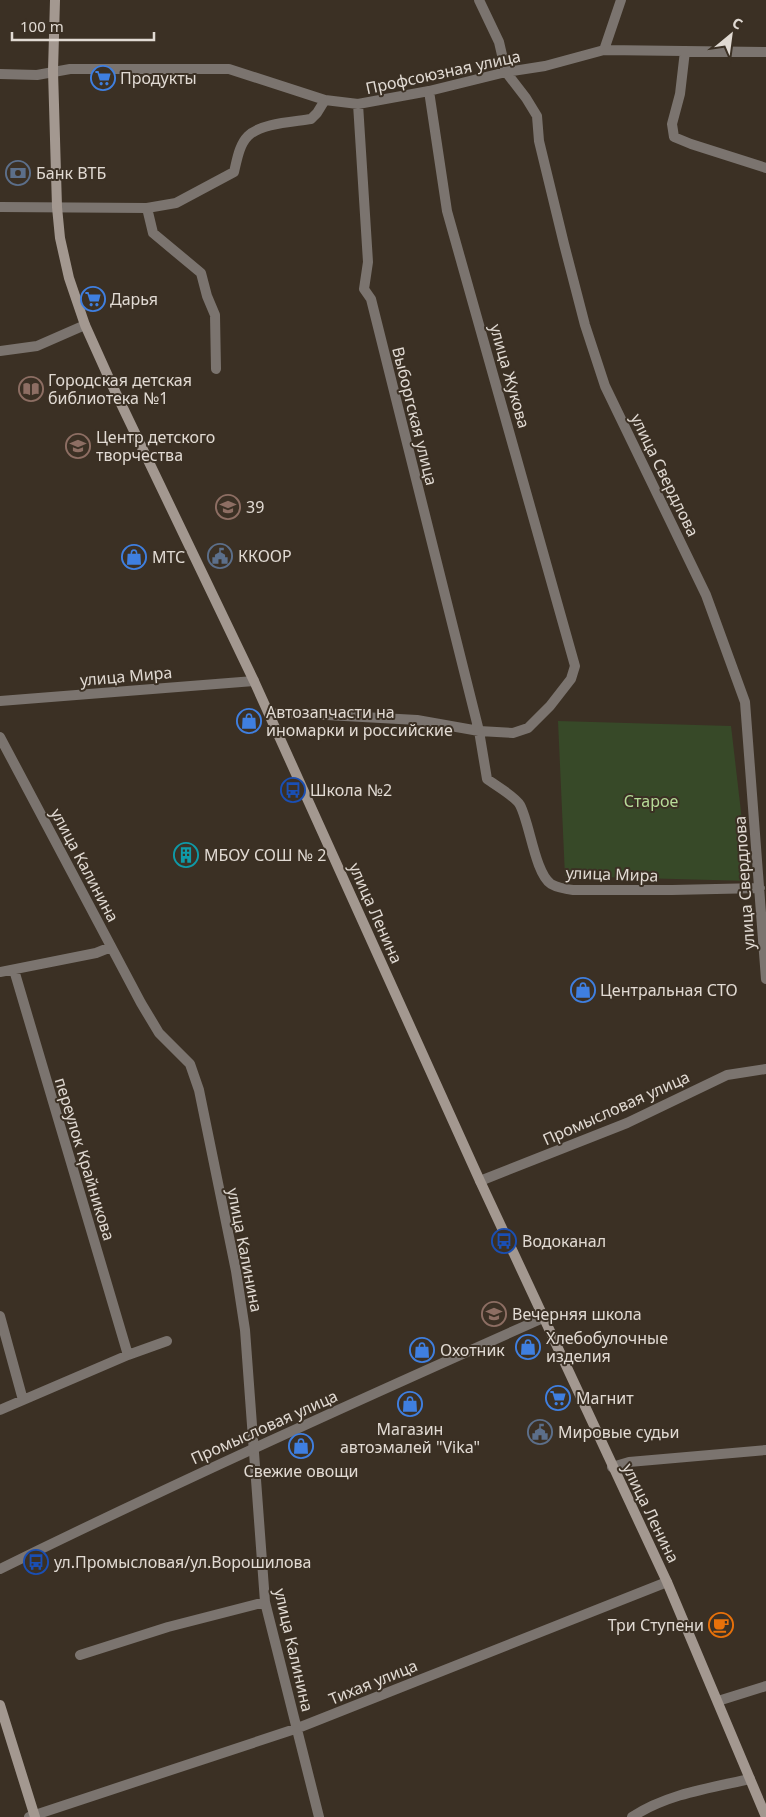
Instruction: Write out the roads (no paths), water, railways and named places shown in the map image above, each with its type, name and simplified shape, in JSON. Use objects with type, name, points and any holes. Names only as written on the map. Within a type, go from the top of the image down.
[{"type":"main road","name":"улица Ленина","points":[[55,0],[53,71],[57,207],[60,238],[70,278],[86,325],[116,394],[254,680],[480,1181],[667,1582],[766,1817]]},
{"type":"main road","points":[[0,1705],[33,1816]]},
{"type":"street","name":"улица Свердлова","points":[[478,0],[499,42],[506,72],[537,116],[538,141],[561,235],[585,325],[605,386],[706,594],[745,702],[766,979]]},
{"type":"street","points":[[604,50],[621,0]]},
{"type":"street","name":"Профсоюзная улица","points":[[0,74],[37,75],[70,69],[229,69],[325,100],[358,104],[429,91],[506,72],[545,66],[604,50],[766,52]]},
{"type":"street","points":[[685,51],[680,94],[672,124],[674,137],[766,168]]},
{"type":"street","name":"улица Жукова","points":[[429,91],[447,211],[575,666],[571,679],[550,706],[528,728],[513,733],[479,731]]},
{"type":"street","points":[[0,207],[147,208],[176,203],[234,172],[239,151],[248,136],[263,127],[311,119],[317,114],[325,100]]},
{"type":"street","name":"Выборгская улица","points":[[358,104],[368,262],[364,288],[370,299],[479,731]]},
{"type":"street","points":[[147,208],[153,232],[201,273],[206,296],[215,315],[216,369]]},
{"type":"street","points":[[0,351],[37,346],[86,325]]},
{"type":"street","name":"улица Мира","points":[[0,701],[254,680]]},
{"type":"street","points":[[269,714],[290,713],[417,720],[479,731]]},
{"type":"street","name":"улица Мира","points":[[479,731],[487,779],[519,803],[530,832],[536,859],[548,882],[558,888],[573,890],[672,890],[760,888]]},
{"type":"street","name":"улица Калинина","points":[[0,737],[141,1004],[159,1033],[190,1064],[199,1090],[242,1310],[255,1447],[265,1602],[319,1817]]},
{"type":"street","points":[[0,972],[96,953],[111,947]]},
{"type":"street","name":"переулок Крайникова","points":[[14,970],[128,1356]]},
{"type":"street","name":"Промысловая улица","points":[[480,1181],[627,1122],[727,1075],[766,1069]]},
{"type":"street","points":[[0,1316],[23,1400]]},
{"type":"street","name":"Промысловая улица","points":[[0,1569],[126,1507],[255,1447],[543,1318]]},
{"type":"street","points":[[0,1410],[167,1341]]},
{"type":"street","points":[[612,1467],[629,1462],[766,1450]]},
{"type":"street","name":"Тихая улица","points":[[33,1816],[298,1728],[667,1582]]},
{"type":"street","points":[[80,1655],[168,1627],[265,1602]]},
{"type":"street","points":[[718,1700],[766,1686]]},
{"type":"street","points":[[632,1817],[643,1810],[686,1794],[750,1780]]},
{"type":"place","name":"Продукты","points":[[103,78]]},
{"type":"place","name":"Банк ВТБ","points":[[18,173]]},
{"type":"place","name":"Дарья","points":[[93,299]]},
{"type":"place","name":"Городская детская библиотека №1","points":[[31,389]]},
{"type":"place","name":"Центр детского творчества","points":[[78,446]]},
{"type":"place","name":"39","points":[[228,507]]},
{"type":"place","name":"ККООР","points":[[220,556]]},
{"type":"place","name":"МТС","points":[[134,557]]},
{"type":"place","name":"Автозапчасти на иномарки и российские","points":[[249,721]]},
{"type":"place","name":"Школа №2","points":[[293,790]]},
{"type":"place","name":"МБОУ СОШ № 2","points":[[186,855]]},
{"type":"place","name":"Центральная СТО","points":[[583,990]]},
{"type":"place","name":"Водоканал","points":[[504,1241]]},
{"type":"place","name":"Вечерняя школа","points":[[494,1314]]},
{"type":"place","name":"Хлебобулочные изделия","points":[[528,1347]]},
{"type":"place","name":"Охотник","points":[[422,1350]]},
{"type":"place","name":"Магнит","points":[[558,1398]]},
{"type":"place","name":"Магазин автоэмалей \"Vika\"","points":[[410,1404]]},
{"type":"place","name":"Мировые судьи","points":[[540,1432]]},
{"type":"place","name":"Свежие овощи","points":[[301,1446]]},
{"type":"place","name":"ул.Промысловая/ул.Ворошилова","points":[[36,1562]]},
{"type":"place","name":"Три Ступени","points":[[721,1625]]},
{"type":"park label","name":"Старое","points":[[651,801]]}]
